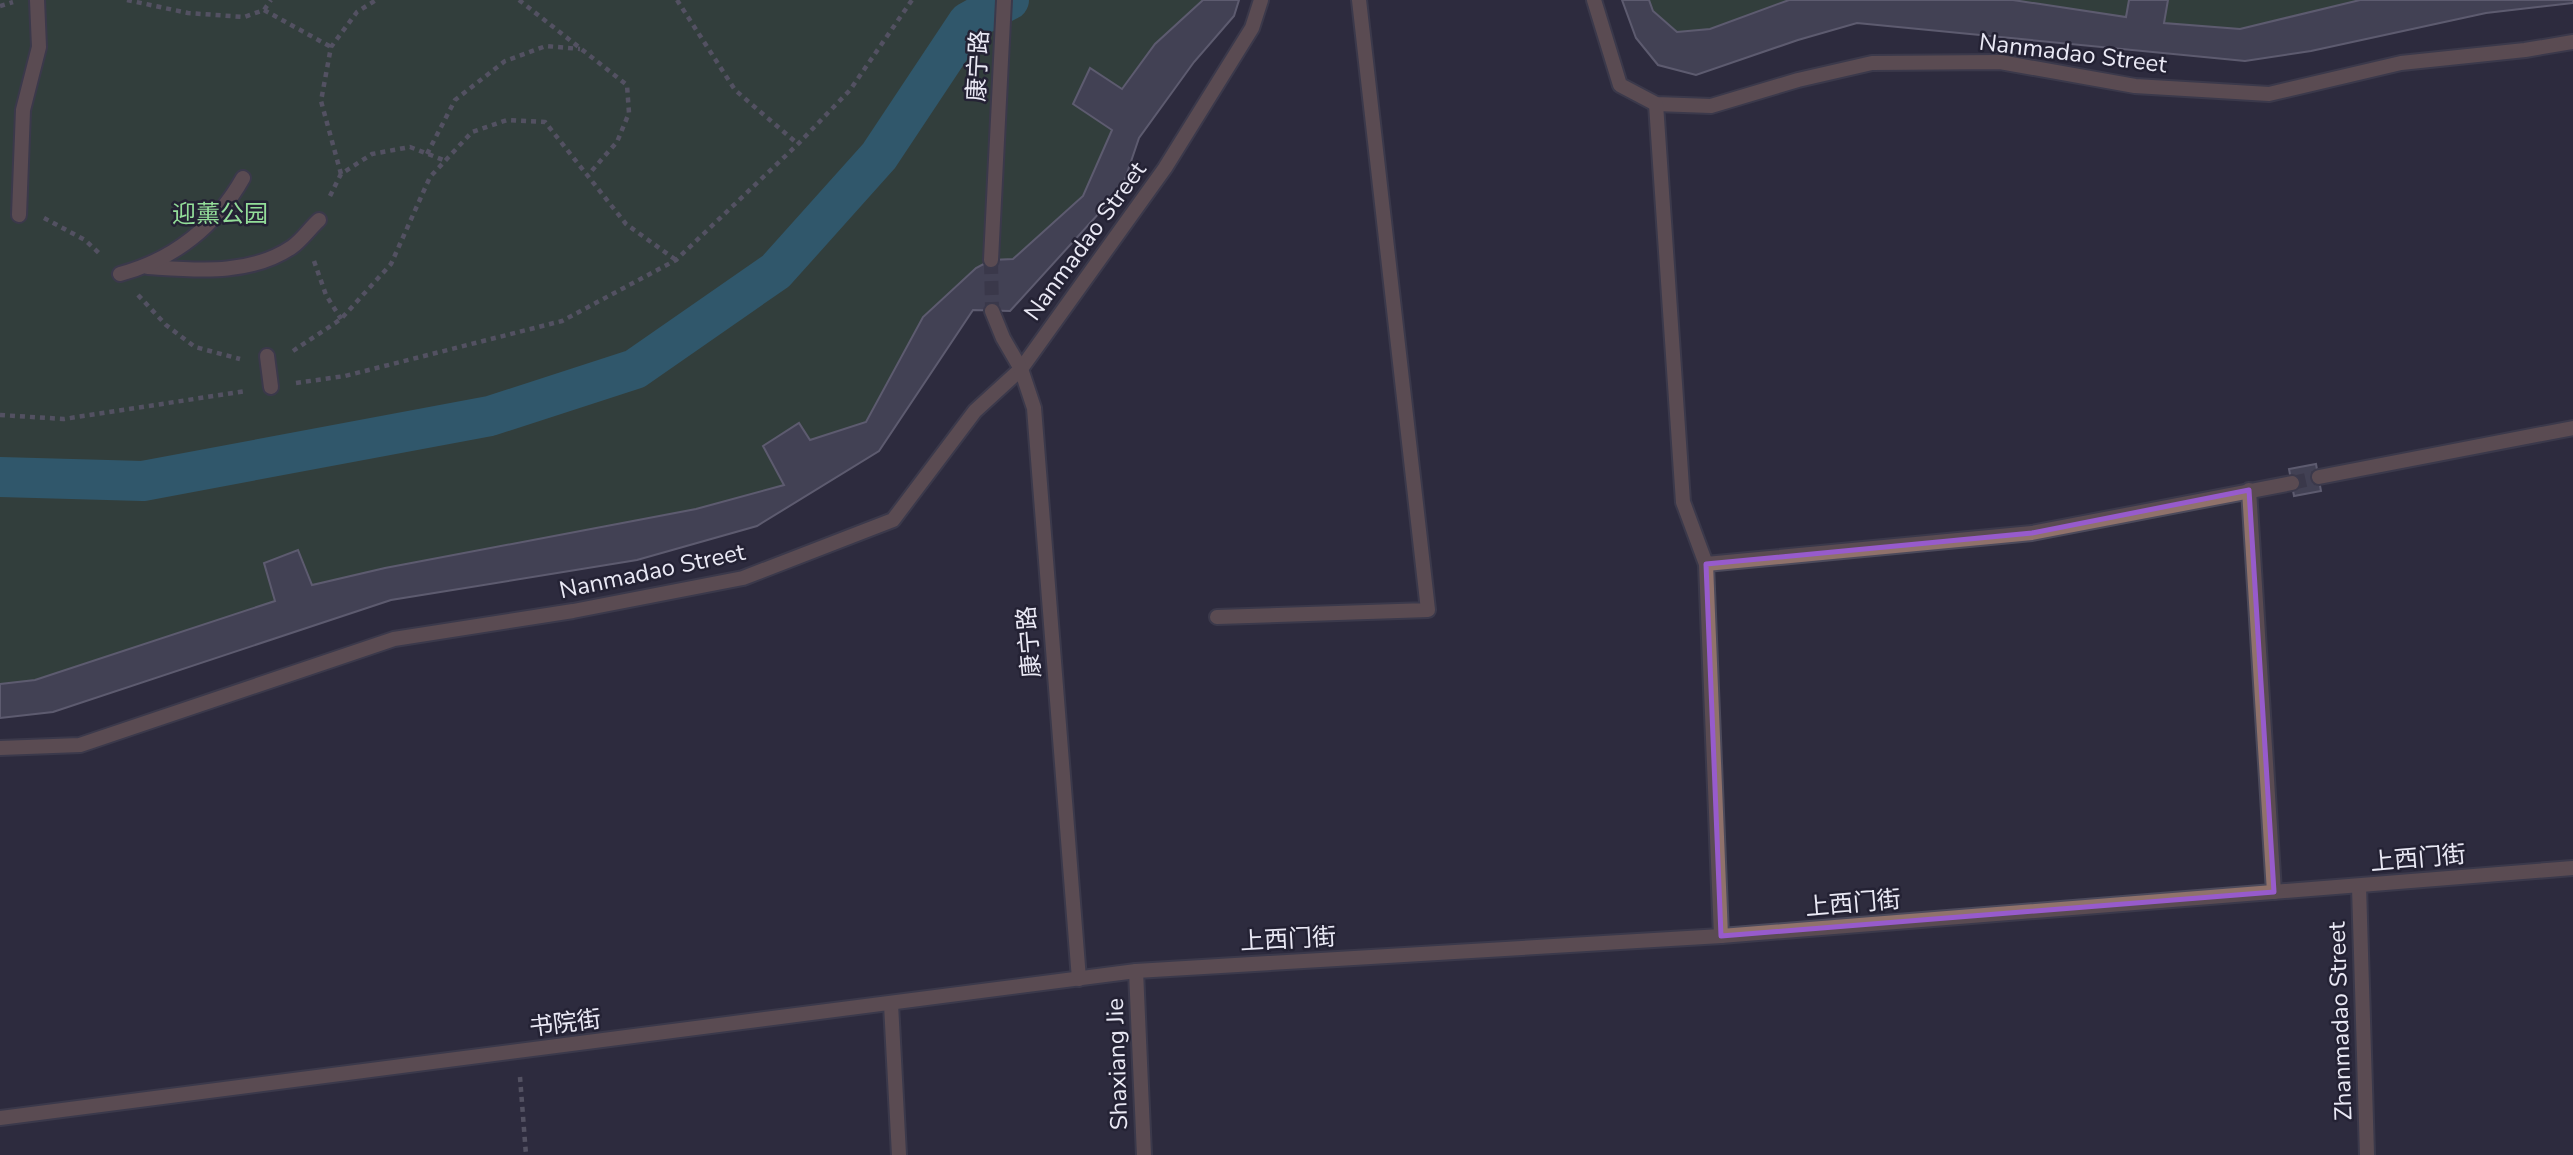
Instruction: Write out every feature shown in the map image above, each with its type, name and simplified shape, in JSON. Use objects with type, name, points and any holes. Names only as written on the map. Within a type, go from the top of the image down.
[{"type":"street","points":[[19,215],[23,110],[39,47],[37,0]]},
{"type":"street","name":"康宁路","points":[[992,260],[1004,0]]},
{"type":"street","name":"Nanmadao Street","points":[[0,748],[80,745],[394,639],[573,611],[743,578],[893,520],[975,411],[1021,369],[1166,168],[1252,28],[1261,0]]},
{"type":"street","points":[[1217,617],[1428,610],[1359,0]]},
{"type":"street","name":"Nanmadao Street","points":[[1594,0],[1620,85],[1656,104],[1711,106],[1798,80],[1872,63],[2000,62],[2135,86],[2269,94],[2401,63],[2573,42]]},
{"type":"street","points":[[1656,104],[1683,502],[1706,564],[1721,936]]},
{"type":"street","points":[[148,267],[201,232],[232,199],[243,178]]},
{"type":"street","points":[[120,274],[148,267],[210,271],[256,264],[293,247],[318,220]]},
{"type":"street","name":"康宁路","points":[[992,311],[1003,338],[1021,369],[1034,408],[1079,979]]},
{"type":"street","points":[[267,356],[271,387]]},
{"type":"street","points":[[2319,477],[2573,428]]},
{"type":"street","points":[[1706,564],[2032,533],[2292,483]]},
{"type":"street","points":[[2249,490],[2274,892]]},
{"type":"street","name":"上西门街","points":[[1136,971],[1721,936],[2573,868]]},
{"type":"street","name":"Zhanmadao Street","points":[[2359,886],[2367,1155]]},
{"type":"street","name":"书院街","points":[[0,1118],[1136,971]]},
{"type":"street","name":"Shaxiang Jie","points":[[1136,971],[1144,1155]]},
{"type":"street","points":[[891,1004],[899,1155]]},
{"type":"path","points":[[127,0],[188,13],[244,18],[264,10],[271,0]]},
{"type":"path","points":[[341,174],[321,101],[331,47],[356,12],[376,0]]},
{"type":"path","points":[[519,0],[627,85],[629,113],[617,142],[588,175]]},
{"type":"path","points":[[677,0],[735,90],[798,144]]},
{"type":"path","points":[[0,415],[64,419],[345,376],[562,321],[676,260],[798,144],[850,90],[912,0]]},
{"type":"path","points":[[264,10],[331,47]]},
{"type":"path","points":[[427,153],[455,100],[505,61],[546,46],[580,49]]},
{"type":"path","points":[[19,215],[46,219],[85,240],[166,325],[195,347],[246,360],[294,351],[341,319],[391,264],[430,177],[472,132],[507,120],[545,122],[626,224],[676,260]]},
{"type":"path","points":[[341,319],[326,295],[313,257],[318,220],[341,174],[372,154],[410,147],[446,161]]},
{"type":"path","points":[[518,1052],[526,1155]]},
{"type":"highlighted area","points":[[2249,490],[2274,892],[1721,936],[1706,564],[2032,533]]},
{"type":"green space","name":"迎薰公园","points":[[0,0],[1203,0],[1122,89],[1090,68],[1073,104],[1112,130],[1083,196],[1013,259],[991,260],[976,268],[923,317],[866,422],[810,440],[799,423],[763,446],[784,485],[696,509],[385,568],[312,585],[298,550],[275,601],[35,680],[0,684]]},
{"type":"green space","points":[[1649,0],[1789,0],[1710,29],[1677,32],[1653,11]]},
{"type":"green space","points":[[2013,0],[2129,0],[2126,17]]},
{"type":"green space","points":[[2168,0],[2360,0],[2240,29],[2164,23]]},
{"type":"building","points":[[1203,0],[1239,0],[1234,16],[1194,62],[1139,138],[1122,188],[1010,311],[973,310],[879,451],[757,526],[637,560],[391,600],[53,712],[0,718],[0,684],[35,680],[275,601],[264,563],[298,550],[312,585],[385,568],[696,509],[784,485],[763,446],[799,423],[810,440],[866,422],[923,317],[976,268],[991,260],[1013,259],[1083,196],[1112,130],[1073,104],[1090,68],[1122,89],[1155,44]]},
{"type":"building","points":[[1622,0],[1649,0],[1653,11],[1677,32],[1710,29],[1789,0],[2013,0],[2126,17],[2129,0],[2168,0],[2164,23],[2240,29],[2360,0],[2573,0],[2573,3],[2486,13],[2311,51],[2245,61],[1857,23],[1696,75],[1658,65],[1636,38]]},
{"type":"building","points":[[2316,464],[2321,491],[2294,496],[2289,469]]},
{"type":"waterway","points":[[0,477],[143,481],[490,416],[635,369],[776,271],[879,156],[968,22],[1009,0]]},
{"type":"tunnel","points":[[991,260],[992,311]]},
{"type":"tunnel","points":[[2292,483],[2319,477]]}]
